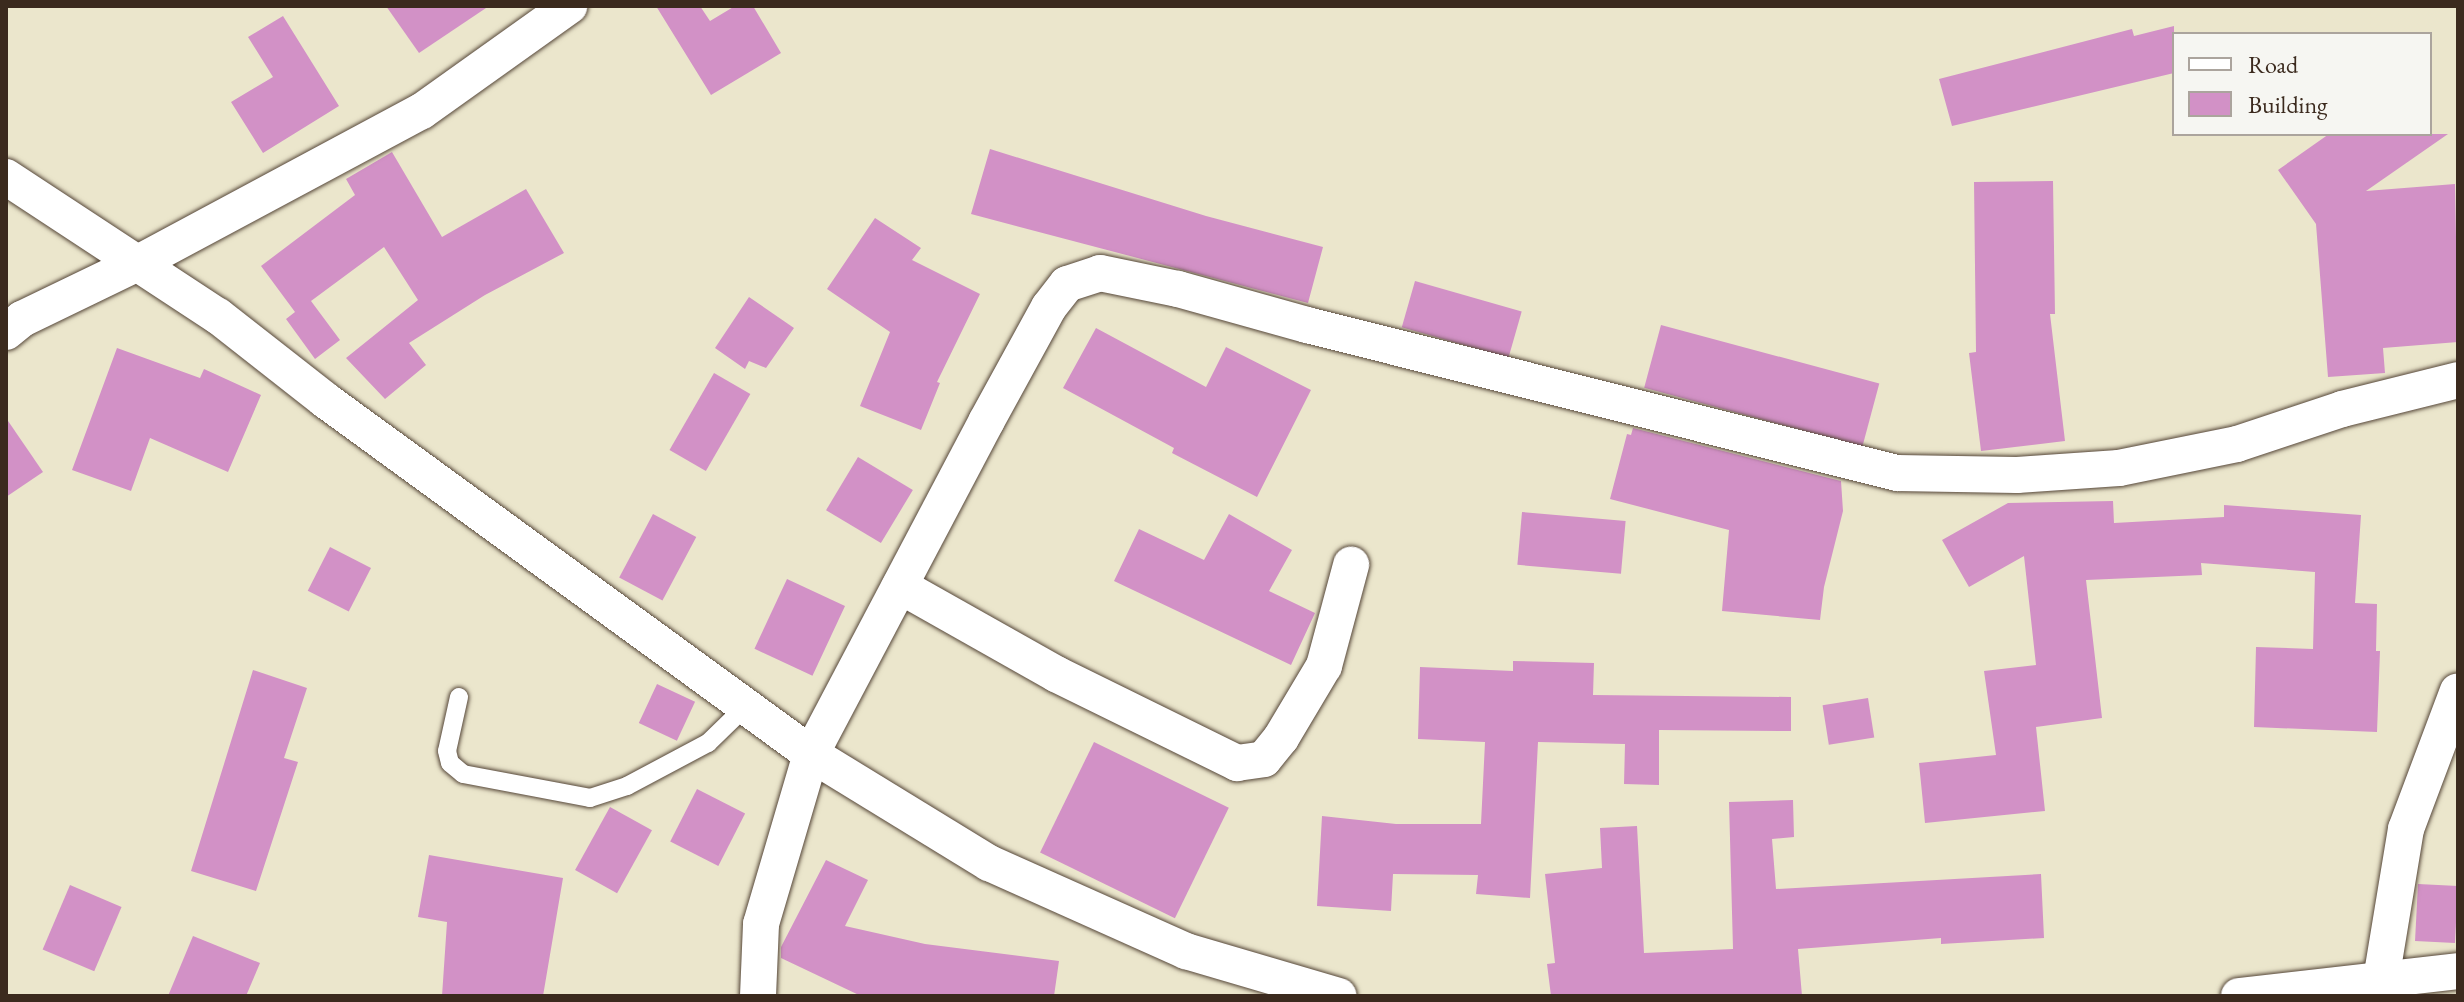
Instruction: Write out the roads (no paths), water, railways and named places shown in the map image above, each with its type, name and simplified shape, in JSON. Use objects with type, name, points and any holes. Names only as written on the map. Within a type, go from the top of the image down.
[{"type":"street","points":[[6,332],[22,319],[138,263],[422,111],[569,6]]},
{"type":"street","points":[[6,177],[218,316],[325,400],[811,754],[989,863],[1186,951],[1339,996]]},
{"type":"street","points":[[758,996],[761,924],[811,754],[1049,307],[1067,284],[1100,273],[1178,289],[1307,325],[1897,473],[2017,475],[2119,468],[2237,444],[2342,409],[2458,380]]},
{"type":"street","points":[[900,586],[1056,674],[1237,763],[1264,759],[1281,738],[1324,666],[1351,565]]},
{"type":"street","points":[[2381,980],[2406,829],[2458,691]]},
{"type":"street","points":[[2239,996],[2458,971]]},
{"type":"lane","points":[[459,697],[447,751],[450,763],[463,774],[590,798],[627,786],[708,743],[745,707]]}]
